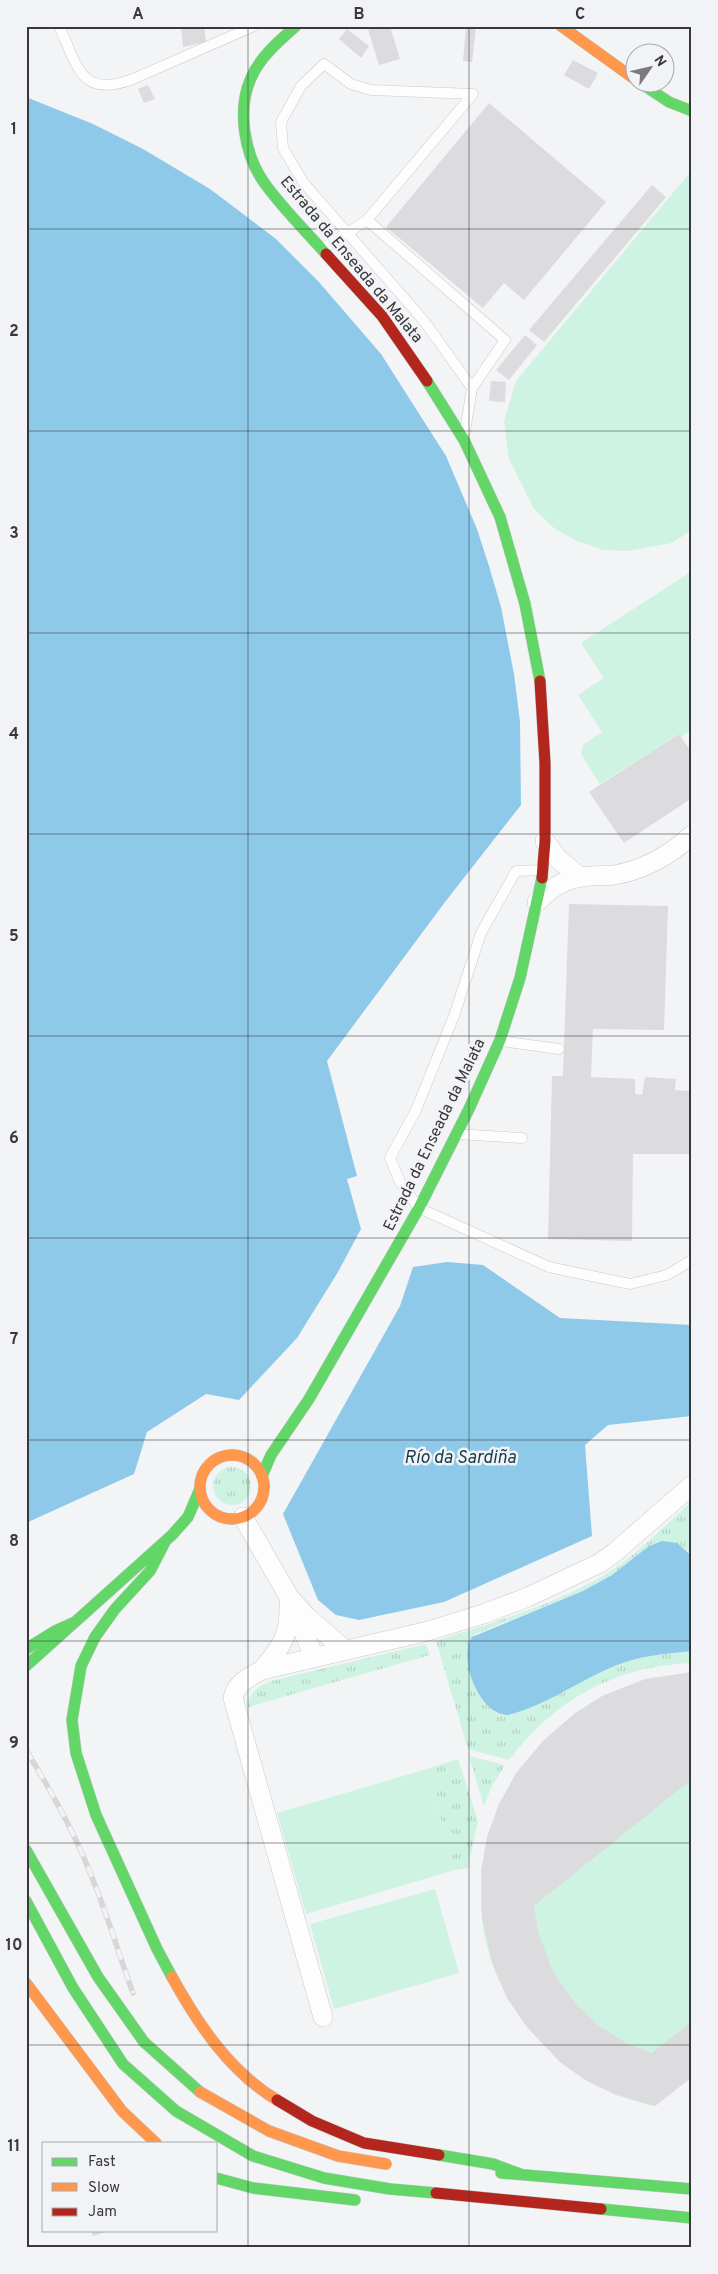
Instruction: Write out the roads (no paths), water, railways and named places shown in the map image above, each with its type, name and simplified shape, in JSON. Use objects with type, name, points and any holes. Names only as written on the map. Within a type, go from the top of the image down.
[{"type":"main road","name":"Estrada da Enseada da Malata","points":[[262,1476],[271,1454],[309,1399],[419,1208],[500,1040],[520,978],[544,870],[545,763],[541,686],[525,604],[500,517],[464,440],[442,402],[397,337],[365,296],[262,180],[251,159],[245,139],[245,103],[250,78],[279,35],[296,26]]},
{"type":"main road","points":[[562,26],[626,73]]},
{"type":"main road","points":[[654,92],[669,102],[692,111]]},
{"type":"main road","name":"Estrada da Enseada da Malata","points":[[235,1455],[260,1448],[281,1437]]},
{"type":"main road","points":[[224,1518],[207,1508],[200,1489],[200,1480],[209,1464],[217,1458],[235,1455],[245,1458],[254,1464],[262,1476],[263,1493],[259,1503],[243,1517],[224,1518],[201,1523],[169,1538],[150,1571],[115,1609],[95,1637],[81,1666],[72,1720],[76,1753],[96,1815],[158,1949],[191,2012],[226,2058],[268,2095],[312,2121],[364,2143],[493,2164],[520,2174]]},
{"type":"main road","points":[[26,1666],[169,1538],[188,1517],[200,1489]]},
{"type":"main road","points":[[26,1649],[55,1631],[75,1622]]},
{"type":"main road","points":[[26,1850],[98,1977],[138,2034],[144,2042],[200,2092],[269,2131],[338,2156],[399,2165]]},
{"type":"main road","points":[[26,1902],[74,1988],[123,2064],[176,2111],[253,2156],[324,2178],[390,2190],[692,2218]]},
{"type":"main road","points":[[26,1983],[122,2112],[155,2142]]},
{"type":"main road","points":[[446,2168],[692,2189]]},
{"type":"main road","points":[[218,2179],[253,2188],[339,2199],[368,2200]]},
{"type":"main road","points":[[396,2201],[485,2207],[540,2204]]},
{"type":"street","points":[[537,902],[560,882],[579,876],[612,876],[634,870],[673,852],[692,835]]},
{"type":"street","points":[[544,842],[558,860],[579,876]]},
{"type":"street","points":[[262,1670],[428,1631],[483,1614],[574,1577],[614,1553],[692,1485]]},
{"type":"street","points":[[243,1517],[288,1597],[314,1657]]},
{"type":"street","points":[[288,1597],[307,1617],[345,1650]]},
{"type":"street","points":[[288,1597],[289,1615],[286,1637],[279,1650],[262,1670],[240,1684],[235,1690],[233,1698],[322,2018]]},
{"type":"lane","points":[[59,26],[83,78],[92,84],[106,86],[118,85],[133,79],[254,26]]},
{"type":"lane","points":[[322,249],[349,233],[367,220],[473,94],[371,90],[351,84],[324,64],[301,86],[281,122],[283,148],[303,182],[349,233],[424,322],[472,388]]},
{"type":"lane","points":[[367,220],[505,340],[472,388],[464,440]]},
{"type":"lane","points":[[544,870],[516,871],[481,932],[454,1016],[416,1110],[390,1158],[400,1182],[419,1208],[549,1266],[630,1284],[666,1275],[692,1260]]},
{"type":"lane","points":[[500,1040],[559,1049]]},
{"type":"lane","points":[[456,1134],[522,1138]]},
{"type":"water","points":[[26,97],[93,124],[143,149],[210,189],[276,239],[318,281],[381,354],[446,456],[477,529],[489,566],[501,607],[514,674],[520,722],[521,805],[445,902],[327,1061],[357,1176],[347,1179],[361,1229],[338,1272],[297,1338],[239,1400],[206,1394],[147,1432],[134,1474],[26,1523]]},
{"type":"water","name":"Río da Sardiña","points":[[447,1262],[483,1265],[560,1318],[692,1325],[692,1416],[608,1425],[585,1445],[592,1536],[444,1602],[359,1620],[336,1615],[318,1600],[283,1514],[400,1306],[413,1267]]},
{"type":"water","points":[[662,1541],[677,1543],[692,1556],[692,1651],[647,1657],[620,1664],[523,1711],[508,1715],[498,1713],[488,1706],[480,1696],[469,1671],[468,1646],[472,1637],[583,1591],[612,1575],[649,1546]]},
{"type":"railway","points":[[26,1750],[68,1823],[82,1853],[133,1993]]}]
